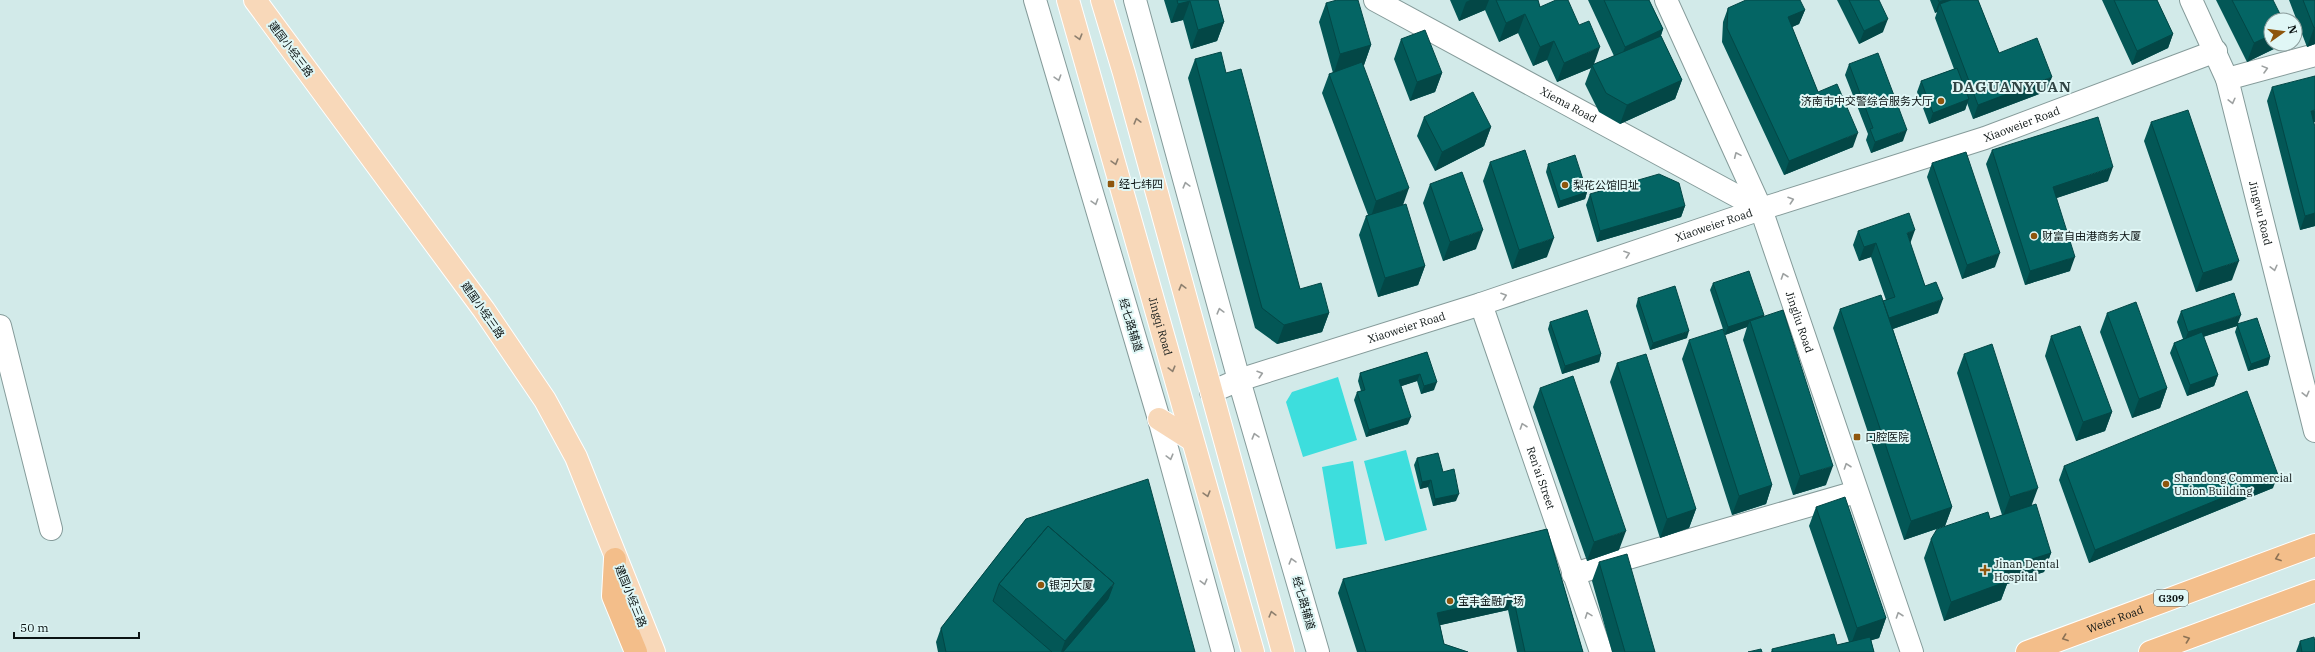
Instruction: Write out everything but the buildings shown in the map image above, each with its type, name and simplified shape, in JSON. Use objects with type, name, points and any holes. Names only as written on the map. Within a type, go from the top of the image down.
[{"type":"highway","name":"Weier Road","points":[[2027,652],[2315,545]]},
{"type":"highway","points":[[615,559],[613,596],[632,621],[636,652]]},
{"type":"highway","points":[[2150,652],[2315,591]]},
{"type":"main road","name":"建国小经三路","points":[[255,0],[479,304],[545,400],[576,457],[615,559]]},
{"type":"main road","name":"Jingqi Road","points":[[1068,0],[1253,652]]},
{"type":"main road","points":[[1102,0],[1124,73],[1283,652]]},
{"type":"main road","points":[[1159,419],[1192,440]]},
{"type":"main road","name":"建国小经三路","points":[[632,621],[654,652]]},
{"type":"street","name":"经七路辅道","points":[[1034,0],[1159,419],[1222,652]]},
{"type":"street","name":"经七路辅道","points":[[1135,0],[1239,380],[1318,652]]},
{"type":"street","name":"Jingwu Road","points":[[2191,0],[2216,51],[2227,79],[2315,431]]},
{"type":"street","name":"Xiema Road","points":[[1382,1],[1761,209]]},
{"type":"street","name":"Jingliu Road","points":[[1669,1],[1761,209],[1856,492],[1912,652]]},
{"type":"street","name":"Xiaoweier Road","points":[[1211,392],[1239,380],[1481,304],[1761,209],[1985,138],[2216,51]]},
{"type":"street","points":[[2227,79],[2315,55]]},
{"type":"street","name":"Ren'ai Street","points":[[1481,304],[1601,652]]},
{"type":"street","points":[[0,326],[51,529]]},
{"type":"street","points":[[1573,574],[1856,492]]},
{"type":"shaded area","points":[[1338,377],[1357,440],[1303,457],[1286,402],[1292,392]]},
{"type":"shaded area","points":[[1406,450],[1427,530],[1385,541],[1364,461]]},
{"type":"shaded area","points":[[1353,461],[1367,544],[1336,549],[1322,467]]},
{"type":"place","name":"济南市中交警综合服务大厅","points":[[1941,101]]},
{"type":"place","name":"经七纬四","points":[[1111,184]]},
{"type":"place","name":"梨花公馆旧址","points":[[1565,185]]},
{"type":"place","name":"财富自由港商务大厦","points":[[2034,236]]},
{"type":"place","name":"口腔医院","points":[[1857,437]]},
{"type":"place","name":"Shandong Commercial Union Building","points":[[2166,484]]},
{"type":"place","name":"Jinan Dental Hospital","points":[[1985,570]]},
{"type":"place","name":"银河大厦","points":[[1041,585]]},
{"type":"place","name":"宝丰金融广场","points":[[1450,601]]},
{"type":"district","name":"DAGUANYUAN","points":[[2012,86]]}]
